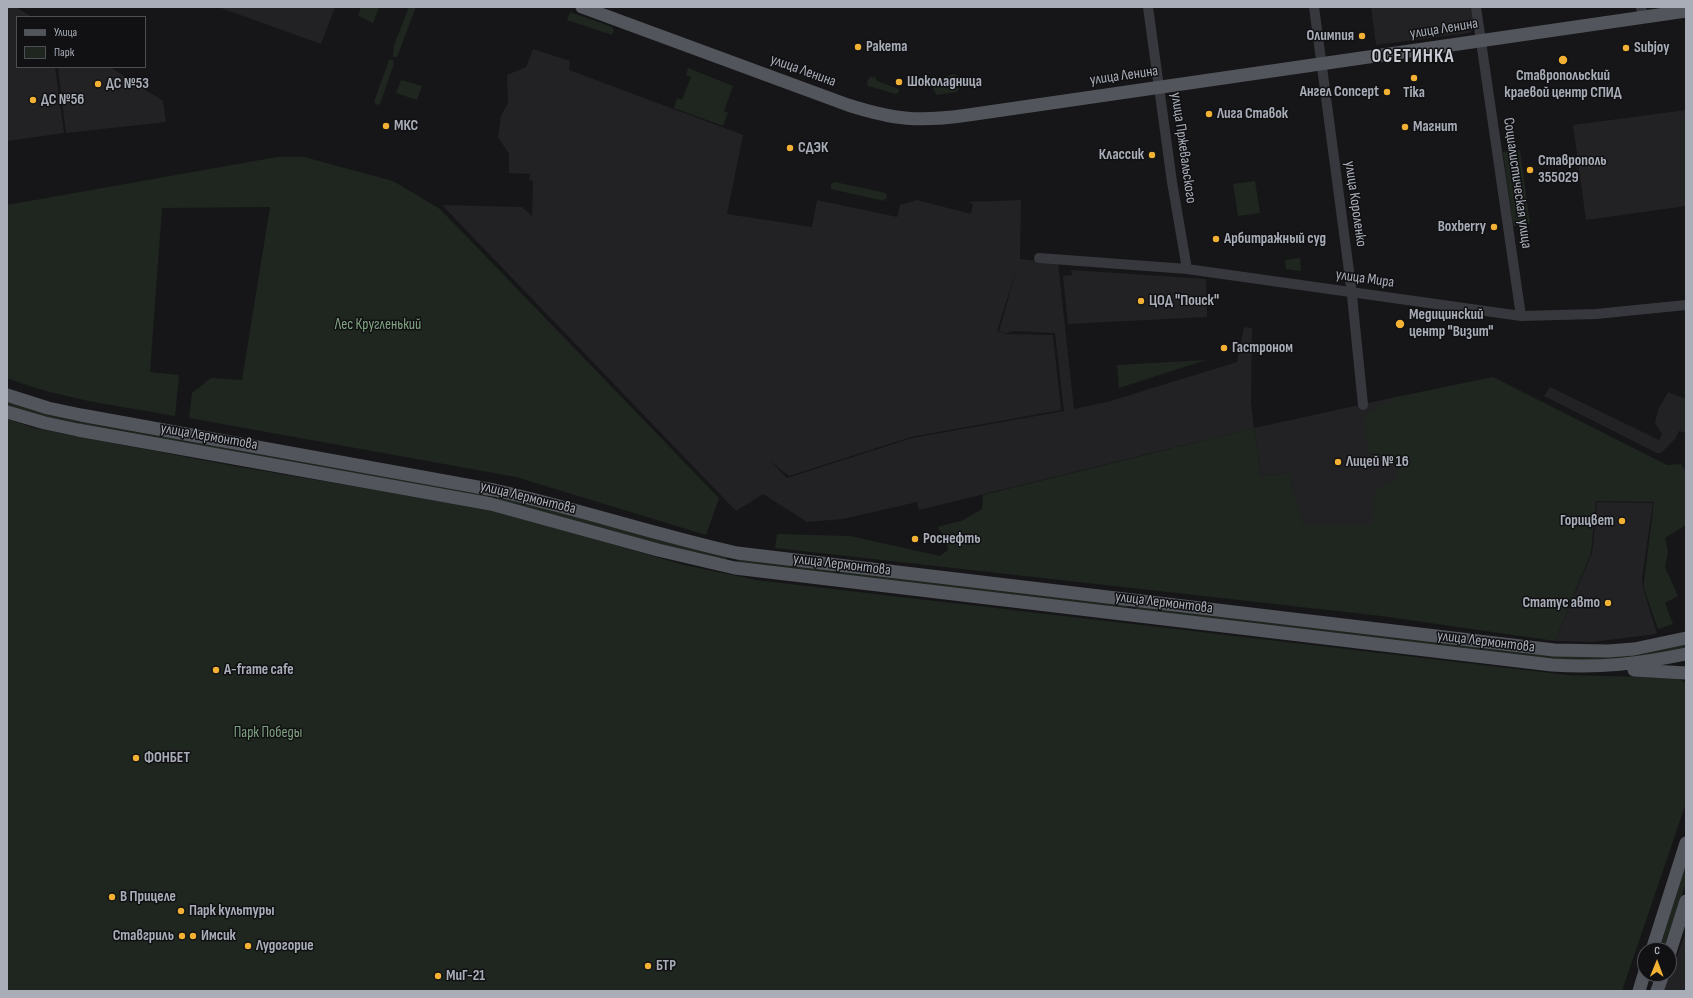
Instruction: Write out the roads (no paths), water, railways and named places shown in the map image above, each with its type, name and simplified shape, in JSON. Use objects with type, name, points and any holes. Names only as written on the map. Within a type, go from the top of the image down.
[{"type":"main road","name":"улица Ленина","points":[[582,7],[848,105],[891,118],[926,120],[1481,40],[1642,12],[1686,11]]},
{"type":"main road","name":"улица Лермонтова","points":[[7,395],[48,408],[81,415],[494,490],[554,504],[662,536],[737,553],[1554,650],[1608,651],[1666,643],[1686,638]]},
{"type":"main road","name":"улица Лермонтова","points":[[7,412],[45,423],[78,430],[491,504],[658,550],[734,568],[1520,662],[1583,667],[1636,664],[1686,654]]},
{"type":"main road","points":[[491,504],[494,490]]},
{"type":"main road","points":[[1132,599],[1132,616]]},
{"type":"main road","name":"улица Лермонтова","points":[[1666,643],[1686,633]]},
{"type":"main road","points":[[1583,667],[1686,673]]},
{"type":"main road","points":[[1655,942],[1686,843]]},
{"type":"main road","points":[[1673,942],[1686,901]]},
{"type":"street","name":"улица Пржевальского","points":[[1148,7],[1172,182],[1187,269]]},
{"type":"street","name":"улица Короленко","points":[[1314,7],[1351,292],[1363,405]]},
{"type":"street","name":"Социалистическая улица","points":[[1476,7],[1521,316]]},
{"type":"street","name":"улица Мира","points":[[1039,258],[1187,269],[1521,316],[1596,314],[1686,305]]},
{"type":"place","name":"Олимпия","points":[[1362,36]]},
{"type":"place","name":"Ракета","points":[[858,47]]},
{"type":"place","name":"Subjoy","points":[[1626,48]]},
{"type":"place","name":"Ставропольский краевой центр СПИД","points":[[1563,60]]},
{"type":"place","name":"Tika","points":[[1414,78]]},
{"type":"place","name":"Шоколадница","points":[[899,82]]},
{"type":"place","name":"ДС №53","points":[[98,84]]},
{"type":"place","name":"Ангел Concept","points":[[1387,92]]},
{"type":"place","name":"ДС №56","points":[[33,100]]},
{"type":"place","name":"Лига Ставок","points":[[1209,114]]},
{"type":"place","name":"МКС","points":[[386,126]]},
{"type":"place","name":"Магнит","points":[[1405,127]]},
{"type":"place","name":"СДЭК","points":[[790,148]]},
{"type":"place","name":"Классик","points":[[1152,155]]},
{"type":"place","name":"Ставрополь 355029","points":[[1530,170]]},
{"type":"place","name":"Boxberry","points":[[1494,227]]},
{"type":"place","name":"Арбитражный суд","points":[[1216,239]]},
{"type":"place","name":"ЦОД \"Поиск\"","points":[[1141,301]]},
{"type":"place","name":"Медицинский центр \"Визит\"","points":[[1400,324]]},
{"type":"place","name":"Гастроном","points":[[1224,348]]},
{"type":"place","name":"Лицей № 16","points":[[1338,462]]},
{"type":"place","name":"Горицвет","points":[[1622,521]]},
{"type":"place","name":"Роснефть","points":[[915,539]]},
{"type":"place","name":"Статус авто","points":[[1608,603]]},
{"type":"place","name":"A-frame cafe","points":[[216,670]]},
{"type":"place","name":"ФОНБЕТ","points":[[136,758]]},
{"type":"place","name":"В Прицеле","points":[[112,897]]},
{"type":"place","name":"Парк культуры","points":[[181,911]]},
{"type":"place","name":"Ставгриль","points":[[182,936]]},
{"type":"place","name":"Имсик","points":[[193,936]]},
{"type":"place","name":"Лудогорие","points":[[248,946]]},
{"type":"place","name":"БТР","points":[[648,966]]},
{"type":"place","name":"МиГ-21","points":[[438,976]]},
{"type":"district","name":"ОСЕТИНКА","points":[[1413,57]]},
{"type":"park label","name":"Лес Кругленький","points":[[378,325]]},
{"type":"park label","name":"Парк Победы","points":[[268,733]]}]
